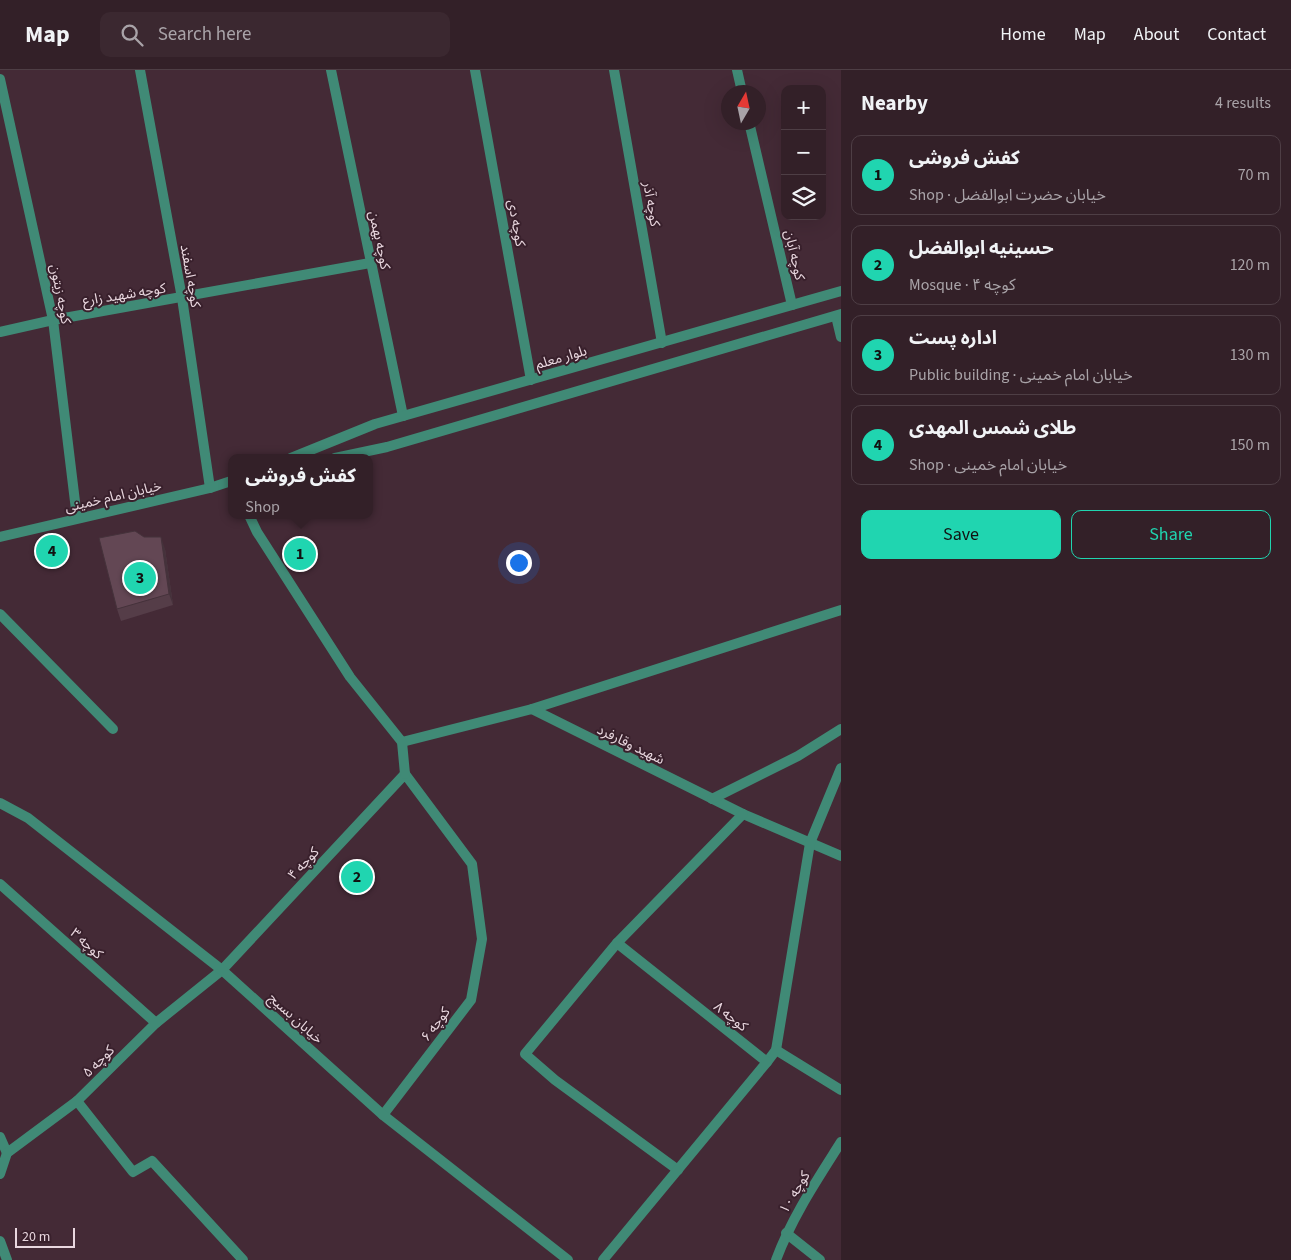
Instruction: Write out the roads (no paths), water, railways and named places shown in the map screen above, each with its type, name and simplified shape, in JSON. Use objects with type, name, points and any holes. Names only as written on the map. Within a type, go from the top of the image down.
[{"type":"street","name":"کوچه اسفند","points":[[140,70],[182,298],[210,488]]},
{"type":"street","name":"کوچه بهمن","points":[[331,70],[403,416]]},
{"type":"street","name":"کوچه دی","points":[[475,70],[531,380]]},
{"type":"street","name":"کوچه آذر","points":[[614,70],[662,343]]},
{"type":"street","points":[[737,70],[740,85]]},
{"type":"street","name":"کوچه زیتون","points":[[0,79],[53,320],[78,518]]},
{"type":"street","name":"کوچه آبان","points":[[751,130],[792,305]]},
{"type":"street","name":"کوچه شهید زارع","points":[[0,332],[53,320],[370,263]]},
{"type":"street","name":"بلوار معلم","points":[[301,454],[375,424],[841,291]]},
{"type":"street","points":[[354,454],[387,447],[838,315],[841,337]]},
{"type":"street","name":"خیابان امام خمینی","points":[[0,537],[210,488],[228,482]]},
{"type":"street","points":[[251,519],[257,532],[350,677],[402,742],[405,774]]},
{"type":"street","points":[[402,742],[532,709],[841,610]]},
{"type":"street","points":[[0,614],[113,729]]},
{"type":"street","name":"شهید وقارفرد","points":[[532,709],[743,814],[841,856]]},
{"type":"street","points":[[712,799],[798,756],[841,729]]},
{"type":"street","points":[[603,1260],[776,1050],[810,843],[841,768]]},
{"type":"street","name":"کوچه ۶","points":[[383,1114],[471,1000],[482,939],[472,864],[405,774]]},
{"type":"street","name":"کوچه ۴","points":[[222,970],[405,774]]},
{"type":"street","name":"خیابان بسیج","points":[[0,804],[28,818],[222,970],[383,1114],[568,1260]]},
{"type":"street","points":[[678,1170],[555,1080],[525,1054],[617,943],[743,814]]},
{"type":"street","name":"کوچه ۳","points":[[0,884],[156,1023]]},
{"type":"street","name":"کوچه ۸","points":[[617,943],[767,1062]]},
{"type":"street","name":"کوچه ۵","points":[[7,1153],[77,1101],[156,1023],[222,970]]},
{"type":"street","points":[[776,1050],[841,1090]]},
{"type":"street","points":[[77,1101],[133,1172],[152,1161],[243,1260]]},
{"type":"street","points":[[0,1137],[7,1153],[0,1174]]},
{"type":"street","name":"کوچه ۱۰","points":[[776,1260],[786,1233],[841,1142]]},
{"type":"street","points":[[786,1233],[820,1260]]},
{"type":"street","points":[[0,1241],[7,1260]]},
{"type":"place","name":"طلای شمس المهدی","points":[[52,551]]},
{"type":"place","name":"کفش فروشی","points":[[300,554]]},
{"type":"place","name":"اداره پست","points":[[140,578]]},
{"type":"place","name":"حسینیه ابوالفضل","points":[[357,877]]}]
